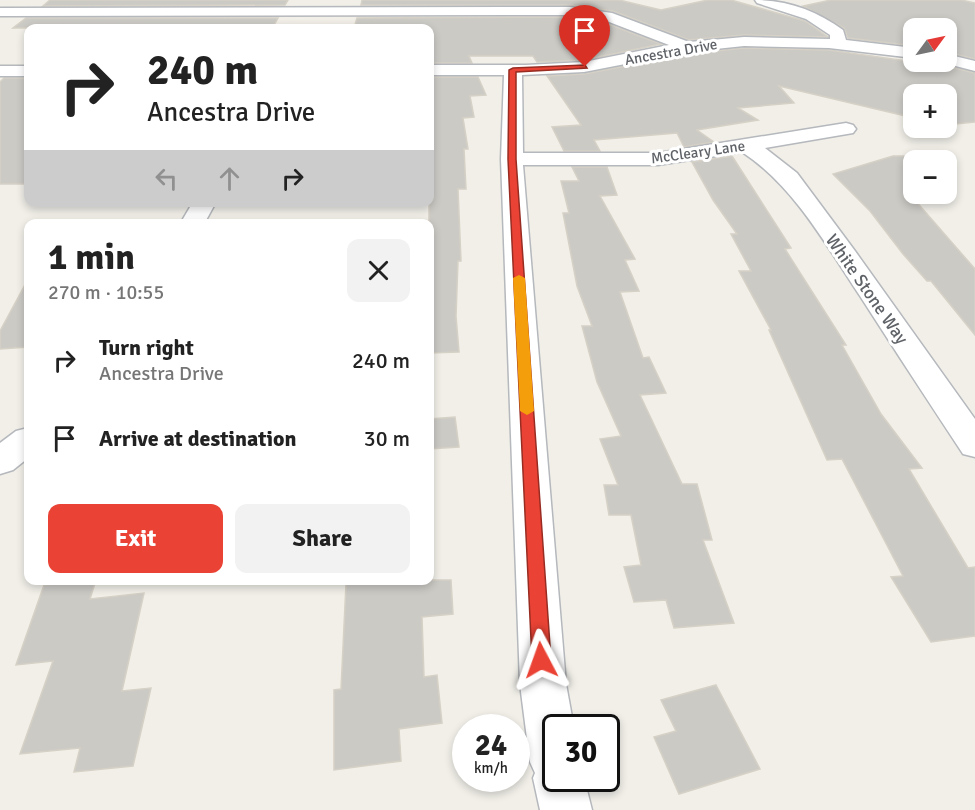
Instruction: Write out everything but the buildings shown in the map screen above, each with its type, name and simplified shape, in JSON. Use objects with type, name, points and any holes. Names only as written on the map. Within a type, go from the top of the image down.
[{"type":"street","points":[[115,12],[129,0]]},
{"type":"street","points":[[762,0],[825,22],[838,33],[838,43]]},
{"type":"street","points":[[306,24],[317,5]]},
{"type":"street","points":[[0,12],[115,12],[317,5],[570,11],[607,16],[688,47]]},
{"type":"street","name":"Ancestra Drive","points":[[434,70],[585,67],[688,47],[781,40],[838,43],[903,52]]},
{"type":"street","points":[[957,62],[975,66]]},
{"type":"street","points":[[513,70],[512,159],[543,684],[548,714]]},
{"type":"street","points":[[0,71],[24,71]]},
{"type":"street","name":"McCleary Lane","points":[[512,159],[658,159],[846,129]]},
{"type":"street","name":"White Stone Way","points":[[746,145],[769,160],[789,178],[846,256],[975,445]]},
{"type":"street","points":[[0,461],[24,443]]},
{"type":"street","points":[[562,792],[566,810]]},
{"type":"slow traffic","points":[[519,278],[527,411]]},
{"type":"route","points":[[541,660],[512,159],[513,70],[585,67]]}]
